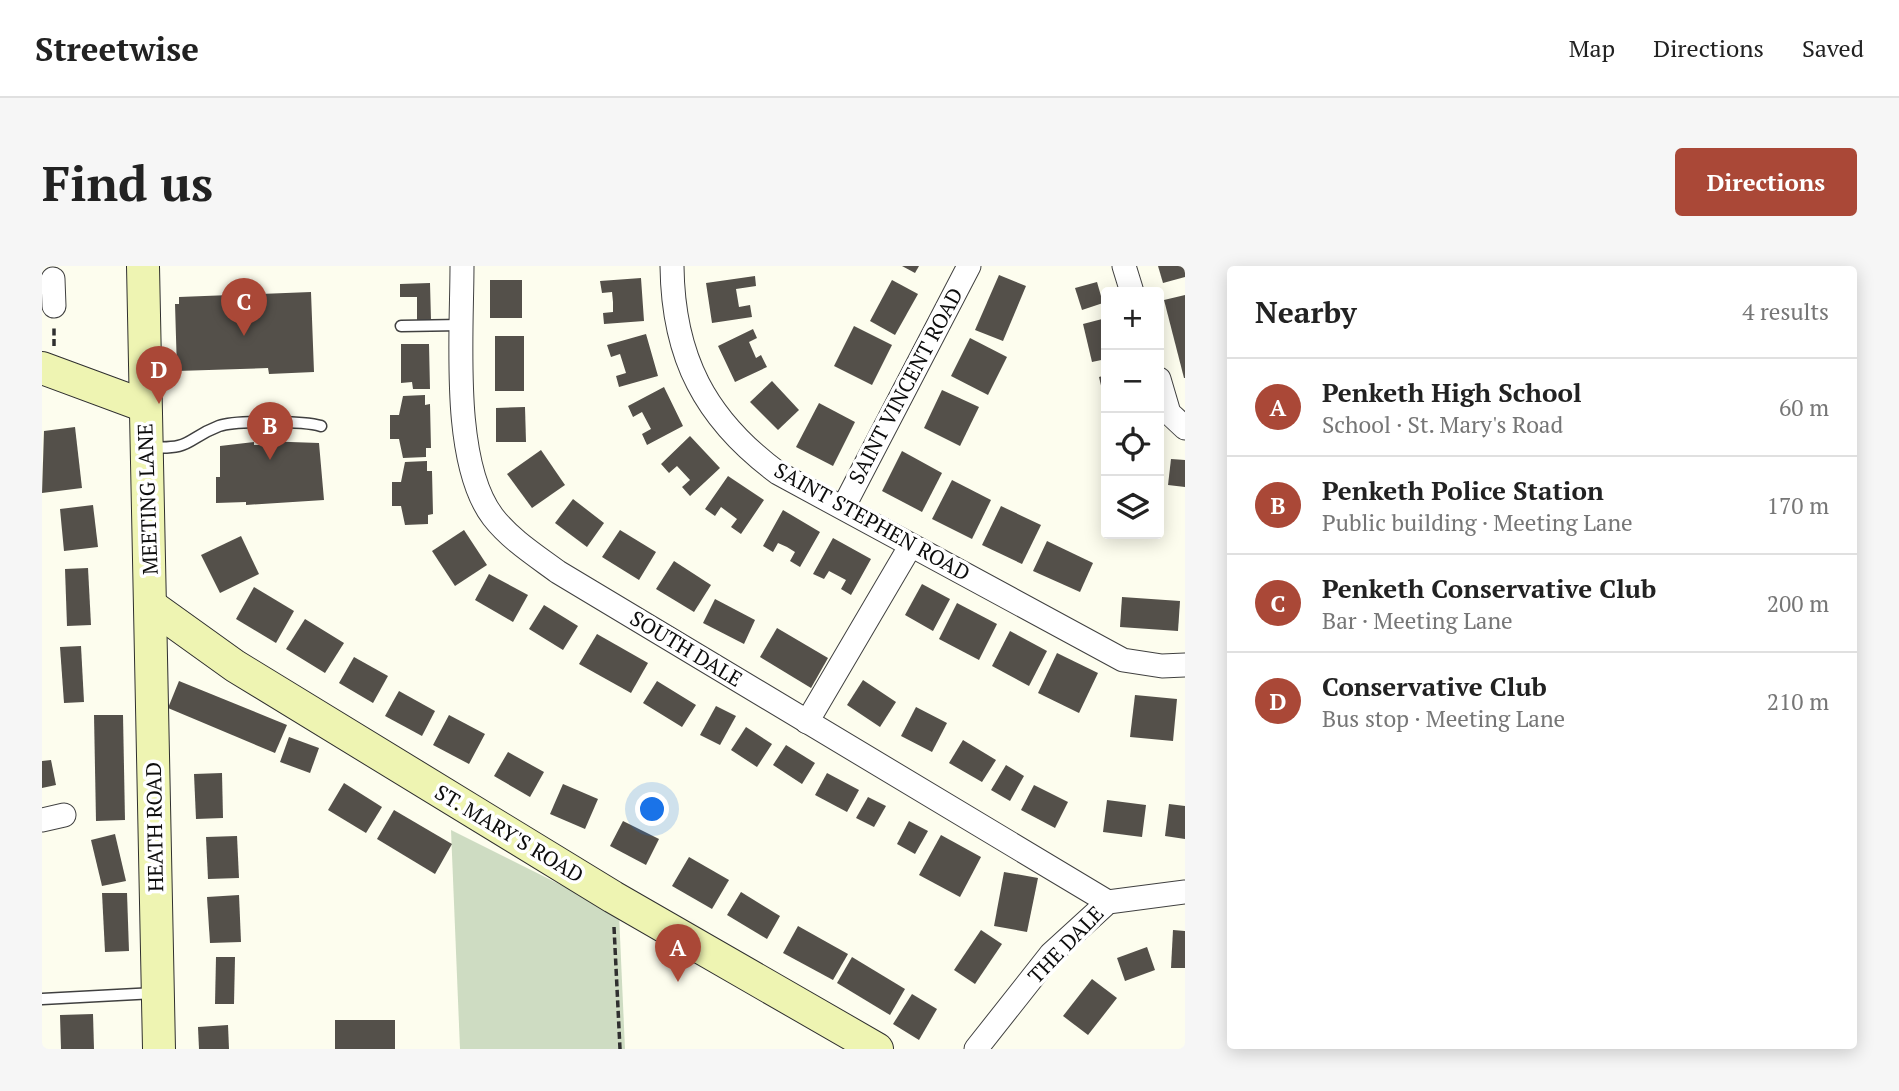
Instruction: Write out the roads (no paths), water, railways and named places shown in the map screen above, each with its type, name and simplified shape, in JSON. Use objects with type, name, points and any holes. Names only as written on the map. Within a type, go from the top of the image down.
[{"type":"street","name":"MEETING LANE","points":[[143,266],[150,605]]},
{"type":"street","name":"SOUTH DALE","points":[[462,266],[467,461],[482,500],[509,535],[558,572],[1108,902]]},
{"type":"street","name":"SAINT STEPHEN ROAD","points":[[673,266],[677,325],[684,354],[712,409],[753,454],[778,472],[1123,660],[1161,666],[1185,664]]},
{"type":"street","name":"SAINT VINCENT ROAD","points":[[844,506],[969,266]]},
{"type":"street","points":[[1124,266],[1130,287]]},
{"type":"street","points":[[50,275],[54,306]]},
{"type":"street","points":[[48,370],[145,405]]},
{"type":"street","points":[[1164,396],[1169,413],[1185,428]]},
{"type":"street","points":[[807,722],[911,545]]},
{"type":"street","name":"ST. MARY'S ROAD","points":[[150,605],[235,666],[613,897],[877,1049]]},
{"type":"street","name":"HEATH ROAD","points":[[150,605],[159,1049]]},
{"type":"street","name":"THE DALE","points":[[976,1049],[1051,954],[1108,902],[1185,892]]},
{"type":"lane","points":[[401,326],[462,325]]},
{"type":"lane","points":[[146,447],[185,446],[220,425],[307,421],[321,426]]},
{"type":"lane","points":[[42,999],[158,993]]},
{"type":"place","name":"Penketh Conservative Club","points":[[244,336]]},
{"type":"place","name":"Conservative Club","points":[[159,404]]},
{"type":"place","name":"Penketh Police Station","points":[[270,460]]},
{"type":"place","name":"Penketh High School","points":[[678,982]]}]
